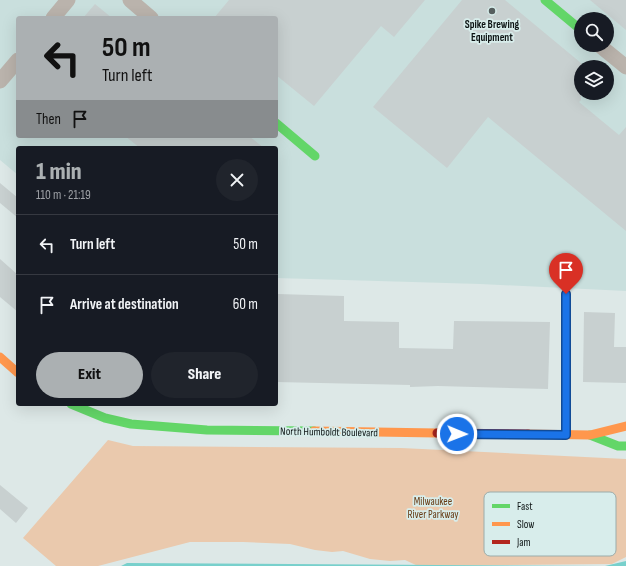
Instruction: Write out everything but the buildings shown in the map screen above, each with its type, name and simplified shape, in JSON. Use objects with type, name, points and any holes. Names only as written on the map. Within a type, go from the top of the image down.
[{"type":"main road","points":[[545,0],[574,24]]},
{"type":"main road","points":[[278,125],[315,156]]},
{"type":"main road","points":[[566,294],[566,435]]},
{"type":"main road","points":[[0,357],[16,371]]},
{"type":"main road","name":"North Humboldt Boulevard","points":[[76,406],[105,418],[131,424],[207,430],[566,435],[590,436],[618,446],[626,446]]},
{"type":"main road","name":"North Humboldt Boulevard","points":[[590,436],[626,426]]},
{"type":"street","points":[[55,16],[68,0]]},
{"type":"street","points":[[130,0],[149,16]]},
{"type":"street","points":[[608,52],[626,67]]},
{"type":"street","points":[[0,81],[16,62]]},
{"type":"shaded area","points":[[0,0],[626,0],[626,291],[480,284],[278,278],[278,146],[16,146],[16,173],[0,160]]},
{"type":"green space","name":"Milwaukee River Parkway","points":[[108,440],[133,446],[401,448],[626,459],[626,557],[612,564],[418,566],[405,560],[390,561],[370,559],[343,551],[332,552],[315,550],[290,544],[190,542],[98,566],[56,566],[23,538]]},
{"type":"water","points":[[626,561],[626,566],[605,566]]},
{"type":"water","points":[[127,563],[605,566],[121,566]]},
{"type":"traffic: fast","points":[[545,0],[574,24]]},
{"type":"traffic: fast","points":[[278,125],[315,156]]},
{"type":"traffic: fast","points":[[76,406],[105,418],[131,424],[207,430],[314,431]]},
{"type":"traffic: fast","points":[[590,435],[618,446],[626,446]]},
{"type":"traffic: slow","points":[[566,294],[566,435]]},
{"type":"traffic: slow","points":[[0,357],[16,371]]},
{"type":"traffic: slow","points":[[528,434],[590,435],[626,426]]},
{"type":"traffic: slow","points":[[314,431],[437,433]]},
{"type":"traffic: jam","points":[[437,433],[528,434]]},
{"type":"place","name":"Spike Brewing Equipment","points":[[492,11]]},
{"type":"route","points":[[457,434],[566,435],[566,294]]}]
